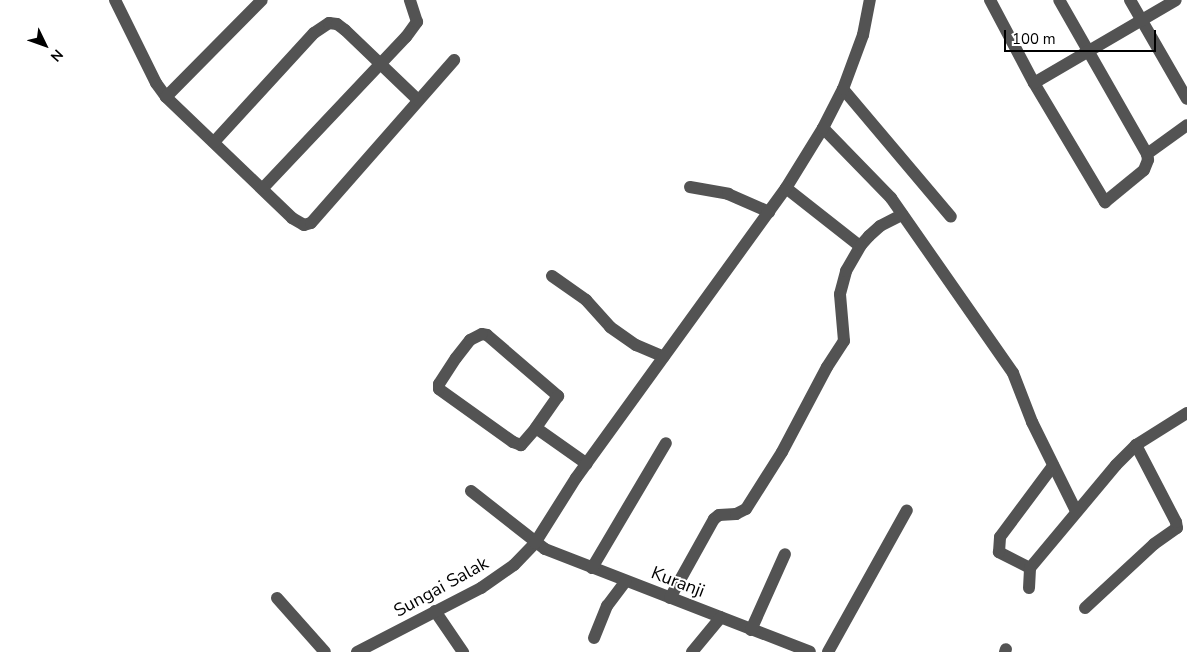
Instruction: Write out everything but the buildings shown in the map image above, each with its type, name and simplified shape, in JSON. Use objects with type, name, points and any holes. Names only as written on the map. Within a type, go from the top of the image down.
[{"type":"street","points":[[115,0],[156,83],[166,97],[263,188],[292,218],[301,224],[309,224],[454,60]]},
{"type":"street","points":[[166,97],[262,0]]},
{"type":"street","points":[[263,188],[406,37],[417,22],[410,0]]},
{"type":"street","name":"Sungai Salak","points":[[363,651],[480,588],[514,565],[535,543],[550,516],[786,188],[823,128],[843,89],[863,35],[870,0]]},
{"type":"street","points":[[990,0],[1034,83],[1105,202],[1144,170],[1148,165],[1147,154],[1059,0]]},
{"type":"street","points":[[1130,0],[1187,99]]},
{"type":"street","points":[[1034,83],[1142,22],[1176,0]]},
{"type":"street","points":[[214,142],[323,25],[333,23],[341,27],[418,100]]},
{"type":"street","points":[[843,89],[950,217]]},
{"type":"street","points":[[1147,154],[1187,125]]},
{"type":"street","points":[[823,128],[891,198],[938,263],[988,340],[1013,373],[1032,422],[1076,511]]},
{"type":"street","points":[[690,187],[728,194],[769,212]]},
{"type":"street","points":[[786,188],[856,243]]},
{"type":"street","points":[[670,598],[714,519],[719,515],[736,514],[746,509],[782,452],[827,367],[844,341],[840,294],[846,271],[861,245],[869,236],[880,226],[902,215]]},
{"type":"street","points":[[552,276],[586,300],[610,327],[636,345],[664,357]]},
{"type":"street","points":[[476,336],[487,336],[557,395],[556,400],[536,428],[523,444],[518,445],[439,389],[439,384],[456,358],[476,336]]},
{"type":"street","points":[[1029,588],[1030,568],[1076,511],[1136,445],[1187,413]]},
{"type":"street","points":[[536,428],[587,464]]},
{"type":"street","points":[[592,568],[666,443]]},
{"type":"street","points":[[1085,608],[1154,544],[1181,532],[1136,445]]},
{"type":"street","points":[[1030,568],[999,552],[1000,537],[1053,466]]},
{"type":"street","name":"Kuranji","points":[[472,491],[535,543],[592,568],[810,652]]},
{"type":"street","points":[[828,652],[907,510]]},
{"type":"street","points":[[751,630],[785,554]]},
{"type":"street","points":[[594,638],[608,606],[626,581]]},
{"type":"street","points":[[276,598],[325,652]]},
{"type":"street","points":[[435,611],[463,652]]},
{"type":"street","points":[[692,652],[721,618]]}]
